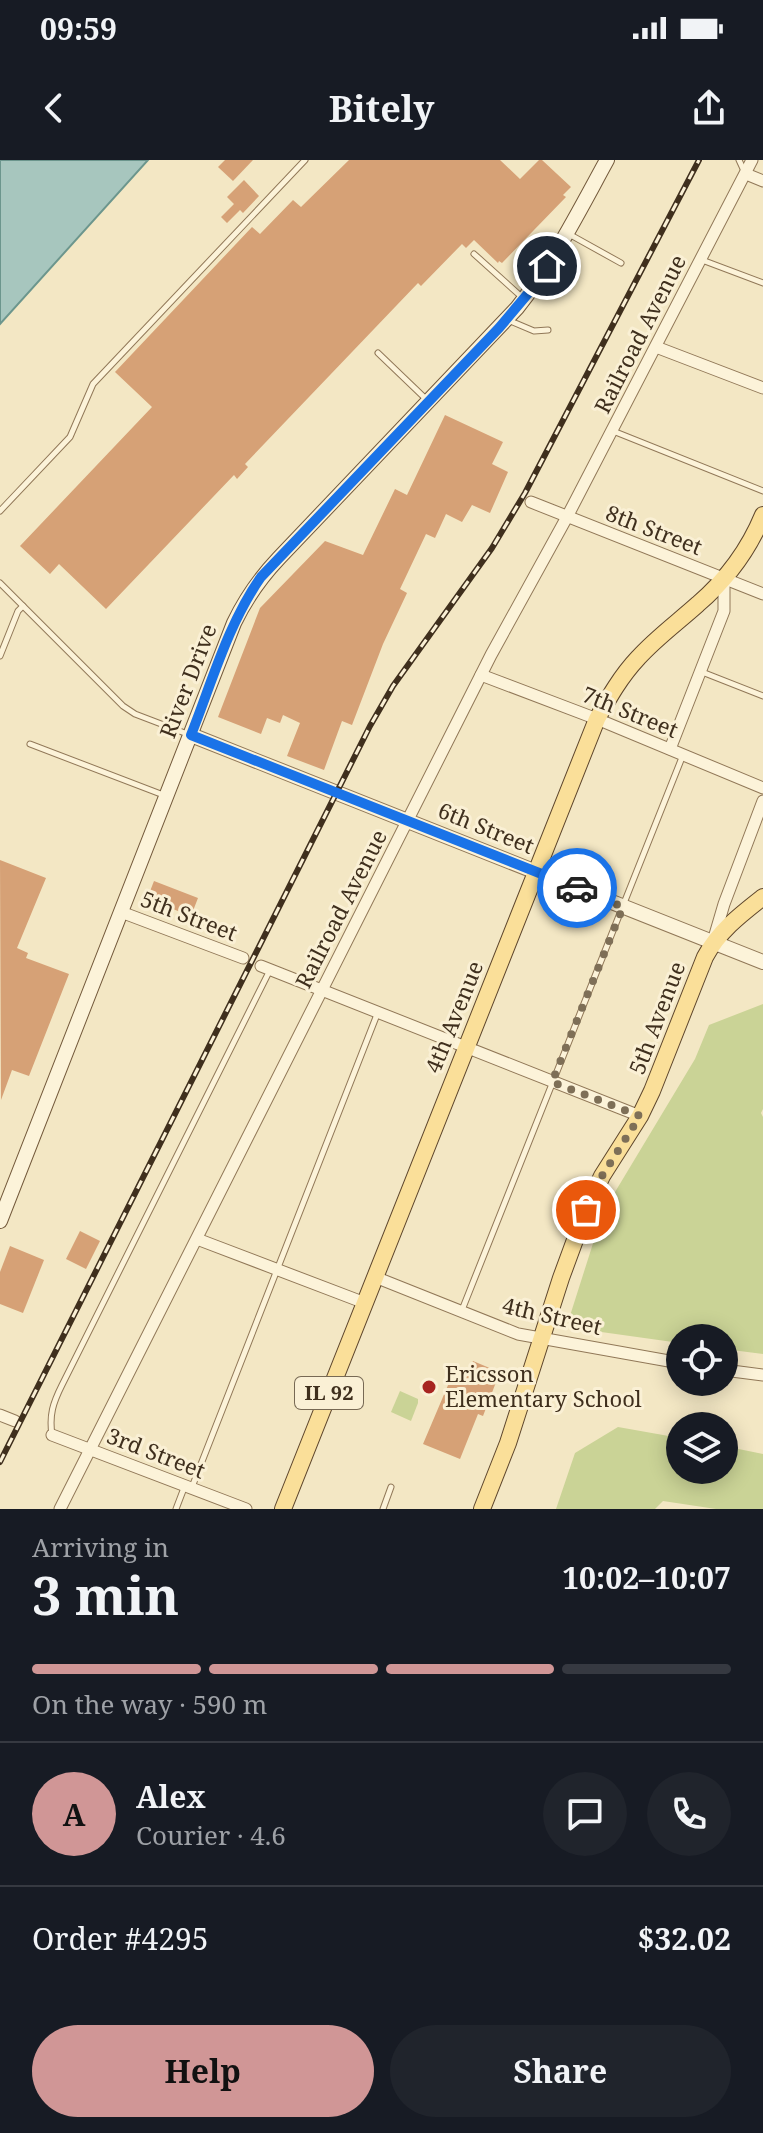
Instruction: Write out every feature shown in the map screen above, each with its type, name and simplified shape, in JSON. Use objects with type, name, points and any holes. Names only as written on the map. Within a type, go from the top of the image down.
[{"type":"main road","name":"River Drive","points":[[0,1221],[245,600],[261,577],[524,299],[607,160]]},
{"type":"main road","name":"4th Avenue","points":[[283,1509],[597,719],[612,691],[638,657],[724,579],[741,556],[763,515]]},
{"type":"main road","name":"6th Street","points":[[191,735],[763,962]]},
{"type":"main road","name":"5th Avenue","points":[[482,1509],[508,1443],[568,1257],[593,1193],[652,1091],[713,942],[763,897]]},
{"type":"street","name":"Railroad Avenue","points":[[60,1509],[481,675],[567,517],[752,160]]},
{"type":"street","points":[[746,174],[763,181]]},
{"type":"street","points":[[656,347],[763,388]]},
{"type":"street","name":"8th Street","points":[[531,502],[763,594]]},
{"type":"street","name":"4th Avenue","points":[[670,749],[724,611],[724,579]]},
{"type":"street","name":"7th Street","points":[[481,675],[763,788]]},
{"type":"street","name":"5th Avenue","points":[[713,942],[763,801]]},
{"type":"street","name":"5th Street","points":[[121,912],[243,958]]},
{"type":"street","points":[[266,968],[640,1116]]},
{"type":"street","points":[[197,1239],[365,1303]]},
{"type":"street","name":"4th Street","points":[[375,1277],[518,1334],[666,1361]]},
{"type":"street","points":[[738,1372],[763,1375]]},
{"type":"street","points":[[0,1415],[15,1421]]},
{"type":"street","name":"3rd Street","points":[[52,1435],[246,1509]]},
{"type":"lane","points":[[0,511],[70,437],[93,384],[305,160]]},
{"type":"lane","points":[[739,160],[746,174]]},
{"type":"lane","points":[[566,233],[621,263]]},
{"type":"lane","points":[[474,254],[524,299]]},
{"type":"lane","points":[[701,259],[763,283]]},
{"type":"lane","points":[[507,319],[534,331],[548,330]]},
{"type":"lane","points":[[378,353],[429,401]]},
{"type":"lane","points":[[612,431],[763,491]]},
{"type":"lane","points":[[0,583],[123,706],[135,714],[191,735]]},
{"type":"lane","points":[[0,656],[18,611],[23,606]]},
{"type":"lane","points":[[701,671],[763,696]]},
{"type":"lane","points":[[30,744],[167,797]]},
{"type":"lane","points":[[462,1311],[683,755]]},
{"type":"lane","points":[[52,1435],[52,1407],[62,1385],[266,968]]},
{"type":"lane","points":[[176,1509],[188,1487],[378,1012]]},
{"type":"lane","points":[[383,1509],[391,1487]]},
{"type":"green space","points":[[763,1004],[763,1354],[738,1351],[738,1324],[666,1324],[666,1341],[587,1330],[568,1322],[603,1212],[695,1059],[709,1025]]},
{"type":"green space","points":[[400,1391],[418,1399],[411,1421],[391,1412]]},
{"type":"green space","points":[[618,1427],[666,1436],[666,1484],[738,1484],[738,1449],[763,1454],[763,1509],[716,1509],[663,1501],[655,1509],[556,1509],[575,1453]]},
{"type":"water","points":[[0,160],[148,160],[0,324]]},
{"type":"building","points":[[225,160],[253,160],[233,181],[218,167]]},
{"type":"building","points":[[349,160],[500,160],[520,179],[542,160],[571,187],[563,195],[566,197],[502,263],[498,263],[474,240],[466,248],[462,244],[421,286],[418,283],[245,464],[248,467],[237,479],[234,475],[106,609],[59,564],[50,574],[20,546],[152,407],[115,372],[252,227],[260,234],[293,200],[301,207]]},
{"type":"building","points":[[244,180],[259,196],[243,213],[240,210],[227,223],[221,217],[234,204],[227,197]]},
{"type":"building","points":[[445,415],[503,442],[492,464],[508,472],[490,513],[472,505],[462,522],[446,514],[435,538],[426,534],[400,589],[407,593],[383,644],[352,725],[342,721],[324,770],[287,756],[300,723],[283,715],[280,723],[267,718],[261,734],[218,717],[260,608],[325,541],[363,555],[395,489],[407,495]]},
{"type":"building","points":[[0,860],[46,878],[17,948],[28,953],[26,958],[69,974],[29,1076],[12,1070],[1,1100]]},
{"type":"building","points":[[154,881],[198,898],[191,916],[165,906],[163,911],[151,906],[153,902],[147,899]]},
{"type":"building","points":[[80,1231],[100,1241],[86,1269],[66,1259]]},
{"type":"building","points":[[10,1246],[44,1260],[23,1313],[0,1304],[0,1272]]},
{"type":"building","points":[[473,1361],[492,1369],[490,1374],[498,1377],[483,1416],[478,1414],[460,1459],[423,1444],[451,1378],[464,1383]]},
{"type":"railway","points":[[0,1462],[370,726],[393,686],[492,548],[525,493],[699,160]]},
{"type":"way so far","points":[[577,888],[623,907],[552,1082],[640,1116],[602,1176],[586,1210]]},
{"type":"place","name":"Ericsson Elementary School","points":[[429,1387]]},
{"type":"route","points":[[547,266],[499,328],[261,577],[234,623],[191,735],[577,888]]}]
